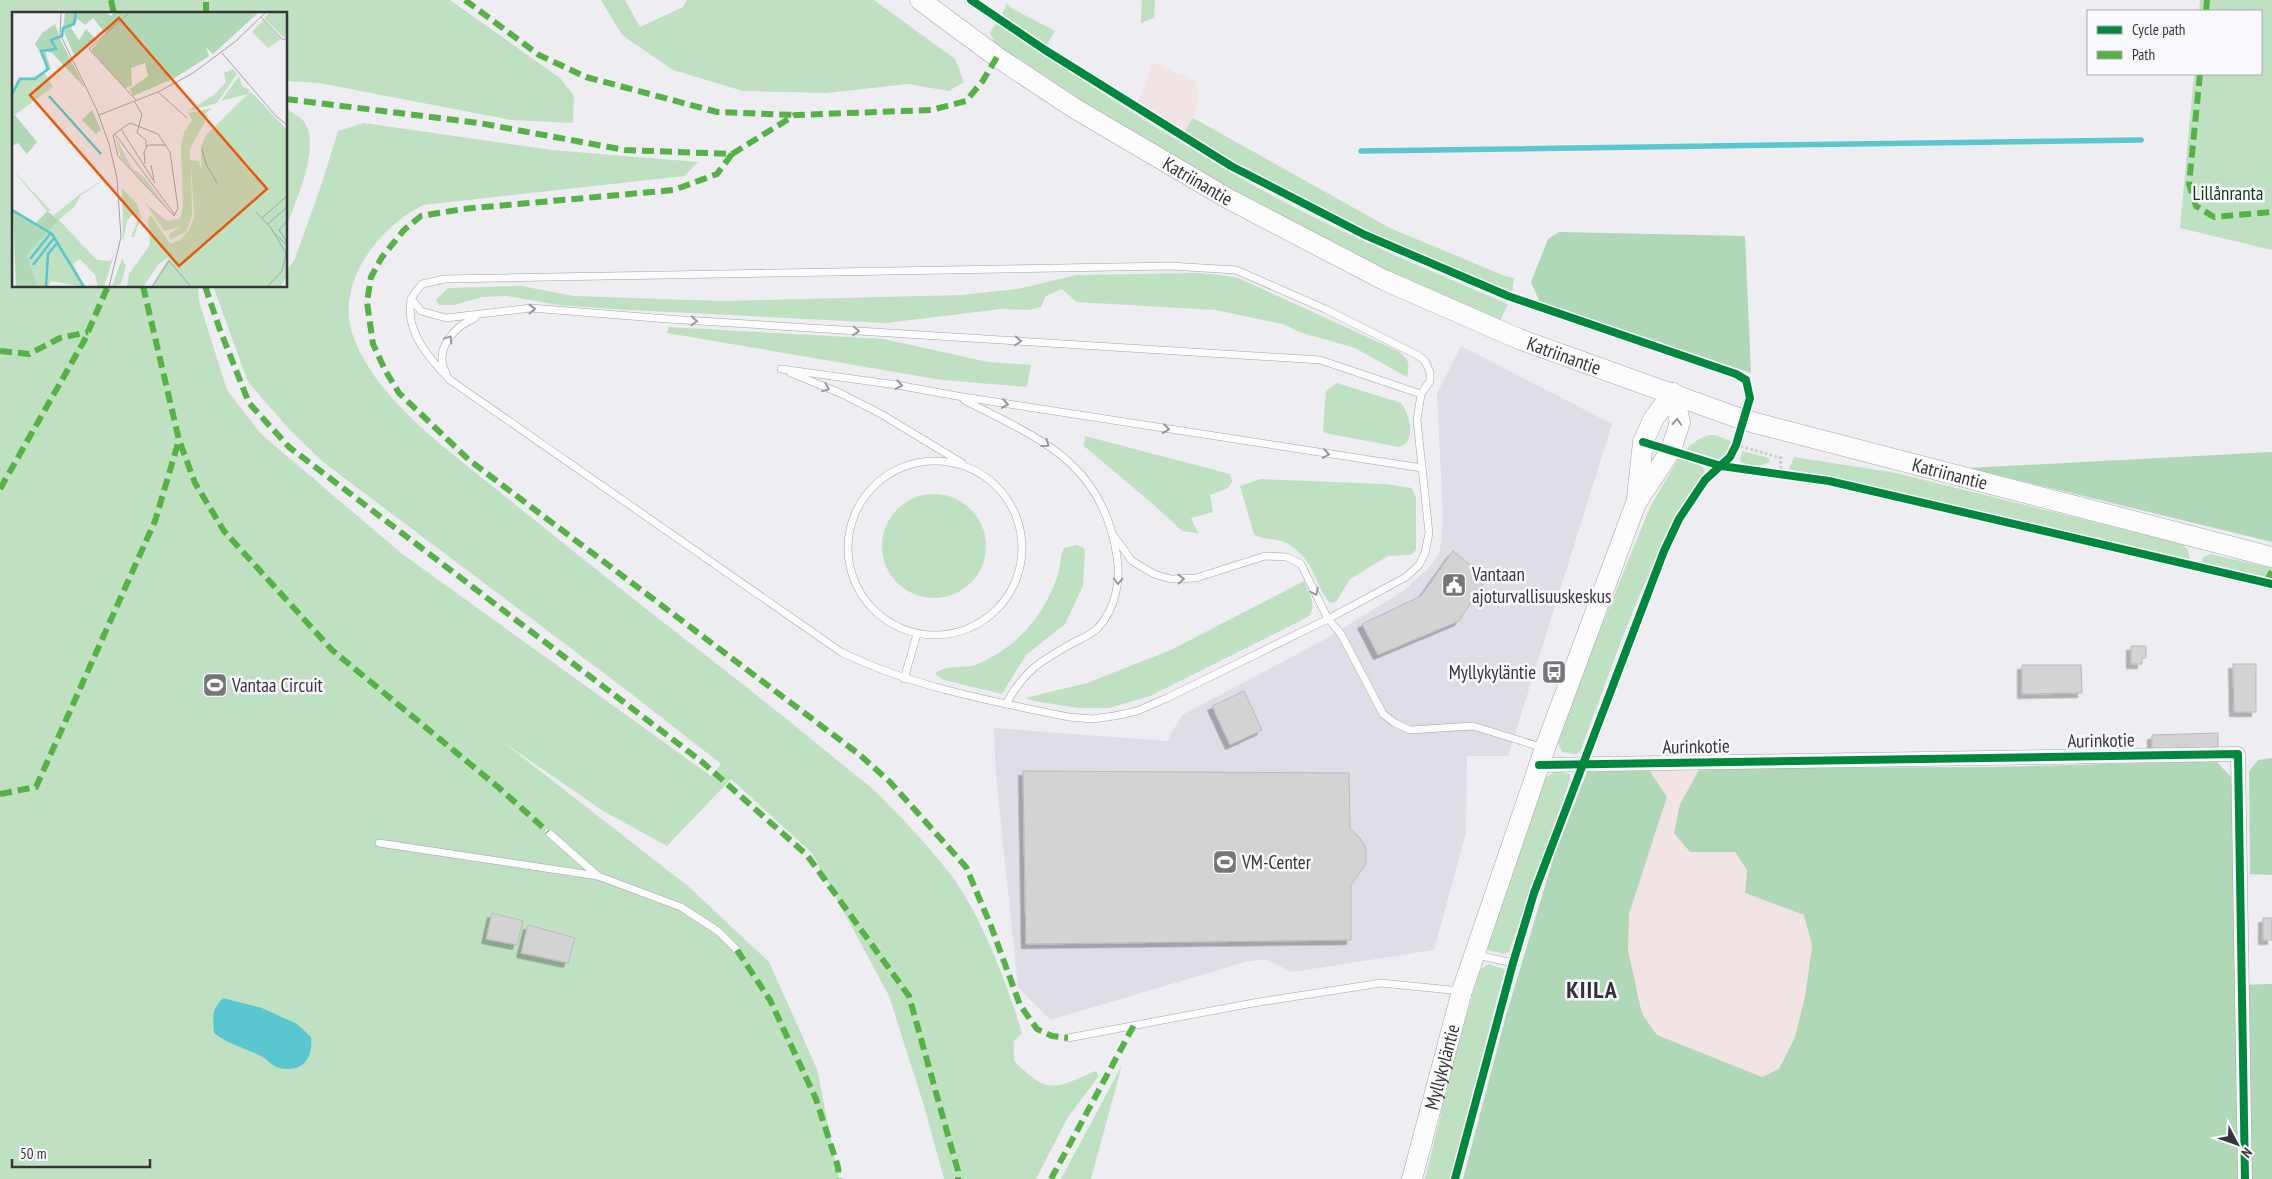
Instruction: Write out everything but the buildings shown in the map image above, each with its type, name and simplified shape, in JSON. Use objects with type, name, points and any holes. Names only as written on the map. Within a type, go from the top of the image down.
[{"type":"main road","name":"Katriinantie","points":[[920,0],[997,57],[1074,108],[1227,198],[1384,280],[1519,339],[1744,420],[2272,557]]},
{"type":"main road","name":"Myllykyläntie","points":[[1636,503],[1643,442],[1654,418],[1673,393]]},
{"type":"main road","name":"Myllykyläntie","points":[[1412,1179],[1462,991],[1542,756],[1636,503],[1671,450],[1680,422],[1673,393]]},
{"type":"street","name":"Aurinkotie","points":[[1542,756],[2238,754],[2245,1179]]},
{"type":"lane","points":[[1170,266],[1236,270],[1324,309],[1420,356],[1426,361],[1430,372],[1430,381],[1421,394],[1418,420],[1429,533],[1425,553],[1419,565],[1406,577],[1328,619],[1137,711],[1092,719],[1069,717],[904,679],[840,652],[450,380],[429,358],[416,336],[410,317],[411,299],[422,284],[445,278],[1170,266]]},
{"type":"lane","points":[[411,299],[421,311],[446,318],[531,308],[668,319],[1320,360],[1421,394]]},
{"type":"lane","points":[[450,380],[442,366],[445,342],[462,323],[483,314]]},
{"type":"lane","points":[[976,471],[954,463],[931,461],[909,465],[888,475],[870,490],[855,516],[850,530],[848,553],[852,575],[861,596],[883,618],[895,626],[917,634],[938,636],[958,632],[977,625],[994,612],[1003,602],[1017,578],[1022,557],[1022,537],[1016,517],[1007,498],[993,483],[976,471],[881,414],[840,393],[781,369],[897,385],[1422,468]]},
{"type":"lane","points":[[957,396],[1044,441],[1074,466],[1096,492],[1114,536],[1132,562],[1154,574],[1171,579],[1196,578],[1265,556],[1287,557],[1301,564],[1328,619],[1340,634],[1383,714],[1395,723],[1410,730],[1473,726],[1542,756]]},
{"type":"lane","points":[[1006,704],[1026,674],[1044,659],[1096,630],[1107,617],[1117,592],[1118,565],[1114,536]]},
{"type":"lane","points":[[904,679],[917,634]]},
{"type":"lane","points":[[548,832],[598,876]]},
{"type":"lane","points":[[379,843],[598,876],[682,907],[718,930],[737,950]]},
{"type":"lane","points":[[1474,954],[1512,963]]},
{"type":"lane","points":[[1068,1038],[1253,1003],[1381,983],[1462,991]]},
{"type":"path","points":[[1744,420],[1735,448],[1781,458],[1784,474],[1770,472]]},
{"type":"shaded area","points":[[1157,64],[1195,81],[1199,97],[1193,118],[1184,132],[1138,103],[1152,65]]},
{"type":"shaded area","points":[[1461,346],[1612,424],[1508,756],[1467,756],[1466,833],[1434,950],[1292,972],[1265,959],[1245,962],[1050,1020],[1018,987],[996,776],[994,728],[1167,741],[1182,715],[1320,642],[1403,591],[1430,567],[1440,551],[1443,519],[1437,393]]},
{"type":"shaded area","points":[[1649,770],[1698,771],[1680,804],[1716,852],[1735,852],[1747,870],[1745,893],[1805,915],[1812,946],[1805,997],[1795,1037],[1779,1069],[1762,1077],[1657,1035],[1642,1014],[1628,950],[1629,914],[1667,797]]},
{"type":"green space","name":"Vantaa Circuit","points":[[0,0],[450,0],[560,78],[574,96],[573,123],[511,120],[319,83],[288,81],[288,12],[12,12],[12,288],[198,288],[199,301],[227,390],[261,434],[401,553],[711,776],[721,764],[629,692],[323,462],[289,429],[248,382],[214,288],[288,288],[288,269],[295,259],[338,131],[364,123],[552,150],[698,162],[685,176],[423,205],[389,229],[375,244],[363,262],[354,281],[349,300],[349,321],[355,341],[366,364],[381,385],[399,406],[439,443],[868,785],[908,825],[948,871],[982,927],[1009,992],[1022,1033],[1014,1041],[1014,1061],[1036,1079],[1052,1086],[1070,1082],[1096,1071],[1099,1076],[1068,1117],[1036,1179],[944,1179],[924,1106],[889,996],[812,853],[731,779],[667,846],[603,811],[503,742],[689,887],[769,962],[817,1069],[839,1179],[0,1179]]},
{"type":"green space","points":[[601,0],[625,0],[640,27],[683,7],[687,0],[874,0],[955,59],[964,82],[949,91],[908,84],[826,93],[743,91],[673,70],[622,35]]},
{"type":"green space","points":[[1142,0],[1155,0],[1154,18],[1141,23]]},
{"type":"green space","name":"Lillånranta","points":[[2200,0],[2272,0],[2272,250],[2180,228],[2194,75],[2262,75],[2262,10],[2199,10]]},
{"type":"green space","points":[[1007,3],[1011,8],[1055,31],[1046,46],[1003,20],[1002,14]]},
{"type":"green space","points":[[996,23],[1122,106],[1251,184],[1345,232],[1508,304],[1500,321],[1443,298],[1274,215],[1058,87],[995,44],[990,33]]},
{"type":"green space","points":[[288,110],[305,123],[309,134],[308,160],[288,223]]},
{"type":"green space","points":[[1193,118],[1390,228],[1505,276],[1514,278],[1512,295],[1341,220],[1242,169],[1184,132]]},
{"type":"green space","points":[[1559,232],[1745,236],[1751,373],[1541,305],[1531,282],[1548,239]]},
{"type":"green space","points":[[1195,273],[1238,278],[1398,351],[1408,362],[1407,377],[1355,348],[1299,332],[1283,324],[1215,310],[1077,302],[1062,289],[1046,296],[1041,307],[1030,310],[1001,309],[886,323],[611,309],[559,305],[507,296],[482,297],[454,305],[439,305],[436,300],[448,288],[521,286],[574,296],[722,301],[962,295],[1017,289],[1077,275]]},
{"type":"green space","points":[[669,327],[884,339],[988,362],[1031,365],[1027,387],[942,380],[667,333]]},
{"type":"green space","points":[[1337,383],[1401,403],[1407,414],[1410,427],[1410,434],[1405,444],[1399,447],[1325,433],[1323,430],[1326,391]]},
{"type":"green space","points":[[1715,435],[1731,441],[1726,454],[1718,459],[1686,449],[1699,439]]},
{"type":"green space","points":[[1085,436],[1230,474],[1232,482],[1228,488],[1210,495],[1213,512],[1191,518],[1198,533],[1182,531],[1084,446]]},
{"type":"green space","points":[[1742,451],[1769,458],[1770,462],[1755,466],[1743,463],[1740,461]]},
{"type":"green space","points":[[2272,452],[2272,542],[1968,468]]},
{"type":"green space","points":[[1680,456],[1697,463],[1705,470],[1665,540],[1649,575],[1620,645],[1580,752],[1576,754],[1562,752],[1558,743],[1558,733],[1651,505]]},
{"type":"green space","points":[[1794,457],[1896,473],[2182,544],[2188,550],[2190,558],[2187,560],[1789,469]]},
{"type":"green space","points":[[1260,479],[1385,484],[1412,488],[1416,498],[1416,550],[1411,555],[1388,556],[1350,579],[1336,602],[1330,603],[1310,566],[1299,552],[1286,543],[1261,538],[1254,534],[1240,486]]},
{"type":"green space","points":[[934,494],[954,498],[963,503],[977,517],[982,526],[986,546],[982,566],[977,575],[963,589],[954,594],[934,598],[914,594],[905,589],[891,575],[886,566],[882,546],[886,526],[891,517],[905,503],[914,498]]},
{"type":"green space","points":[[1076,545],[1084,548],[1085,551],[1083,586],[1065,624],[1026,655],[1002,694],[944,680],[935,674],[943,669],[975,665],[990,658],[1016,640],[1027,629],[1046,603],[1058,574],[1064,548]]},
{"type":"green space","points":[[2210,554],[2272,568],[2272,579],[2203,563],[2202,558]]},
{"type":"green space","points":[[1304,581],[1312,601],[1312,610],[1306,618],[1150,696],[1109,708],[1079,708],[1025,698],[1087,683],[1171,650]]},
{"type":"green space","points":[[2272,758],[2272,875],[2250,874],[2249,771],[2258,760]]},
{"type":"green space","points":[[2216,761],[2234,780],[2237,985],[2272,984],[2272,1179],[1463,1179],[1505,1019],[1554,856],[1587,772],[1649,770],[1667,797],[1629,914],[1628,950],[1642,1014],[1657,1035],[1762,1077],[1779,1069],[1795,1037],[1805,997],[1812,946],[1804,915],[1745,893],[1747,870],[1735,852],[1690,852],[1674,833],[1680,804],[1700,768],[1992,767]]},
{"type":"green space","points":[[1557,771],[1570,774],[1570,780],[1509,952],[1504,954],[1488,950],[1486,944],[1544,778]]},
{"type":"green space","points":[[1488,964],[1505,969],[1450,1179],[1425,1179],[1458,1044],[1480,970]]},
{"type":"green space","points":[[1122,1065],[1091,1179],[1061,1179]]},
{"type":"water","points":[[223,998],[262,1008],[297,1024],[311,1037],[310,1052],[305,1063],[294,1068],[279,1068],[262,1056],[219,1037],[214,1033],[213,1022],[216,1007]]},
{"type":"waterway","points":[[1361,151],[2141,140]]},
{"type":"marked path","points":[[111,0],[114,12]]},
{"type":"marked path","points":[[206,0],[206,12]]},
{"type":"marked path","points":[[465,0],[539,55],[586,77],[717,112],[795,115]]},
{"type":"marked path","points":[[2206,10],[2207,0]]},
{"type":"marked path","points":[[288,99],[479,123],[625,150],[732,154],[795,115],[931,110],[966,101],[982,82],[997,57]]},
{"type":"marked path","points":[[2200,75],[2189,184],[2196,206],[2214,217],[2272,212]]},
{"type":"marked path","points":[[732,154],[717,174],[674,190],[463,209],[421,216],[404,230],[382,257],[371,277],[367,302],[373,344],[385,370],[399,393],[469,460],[860,755],[890,782],[966,867],[991,926],[1020,1005],[1037,1029],[1052,1036],[1068,1038]]},
{"type":"marked path","points":[[0,489],[84,341],[107,288]]},
{"type":"marked path","points":[[143,288],[179,440],[195,483],[224,531],[332,650],[498,787],[548,832]]},
{"type":"marked path","points":[[206,288],[249,403],[289,447],[701,761],[807,855],[909,996],[958,1171],[958,1179]]},
{"type":"marked path","points":[[0,351],[29,354],[60,338],[88,332]]},
{"type":"marked path","points":[[0,794],[36,787],[155,521],[179,440]]},
{"type":"marked path","points":[[2266,582],[2272,571]]},
{"type":"marked path","points":[[737,950],[770,1000],[816,1099],[838,1167],[839,1179]]},
{"type":"marked path","points":[[1051,1179],[1134,1025]]},
{"type":"cycle path","points":[[971,0],[1045,50],[1231,166],[1365,235],[1508,296],[1736,374],[1746,380],[1750,398],[1736,445],[1730,457],[1705,480],[1679,519],[1664,551],[1534,893],[1513,963],[1455,1179]]},
{"type":"cycle path","points":[[1643,442],[1721,466],[1829,481],[2272,584]]},
{"type":"cycle path","points":[[1539,765],[2238,754],[2245,1179]]},
{"type":"place","name":"Vantaan ajoturvallisuuskeskus","points":[[1454,585]]},
{"type":"place","name":"Myllykyläntie","points":[[1554,672]]},
{"type":"place","name":"Vantaa Circuit","points":[[215,685]]},
{"type":"place","name":"VM-Center","points":[[1225,862]]},
{"type":"district","name":"KIILA","points":[[1592,989]]}]
